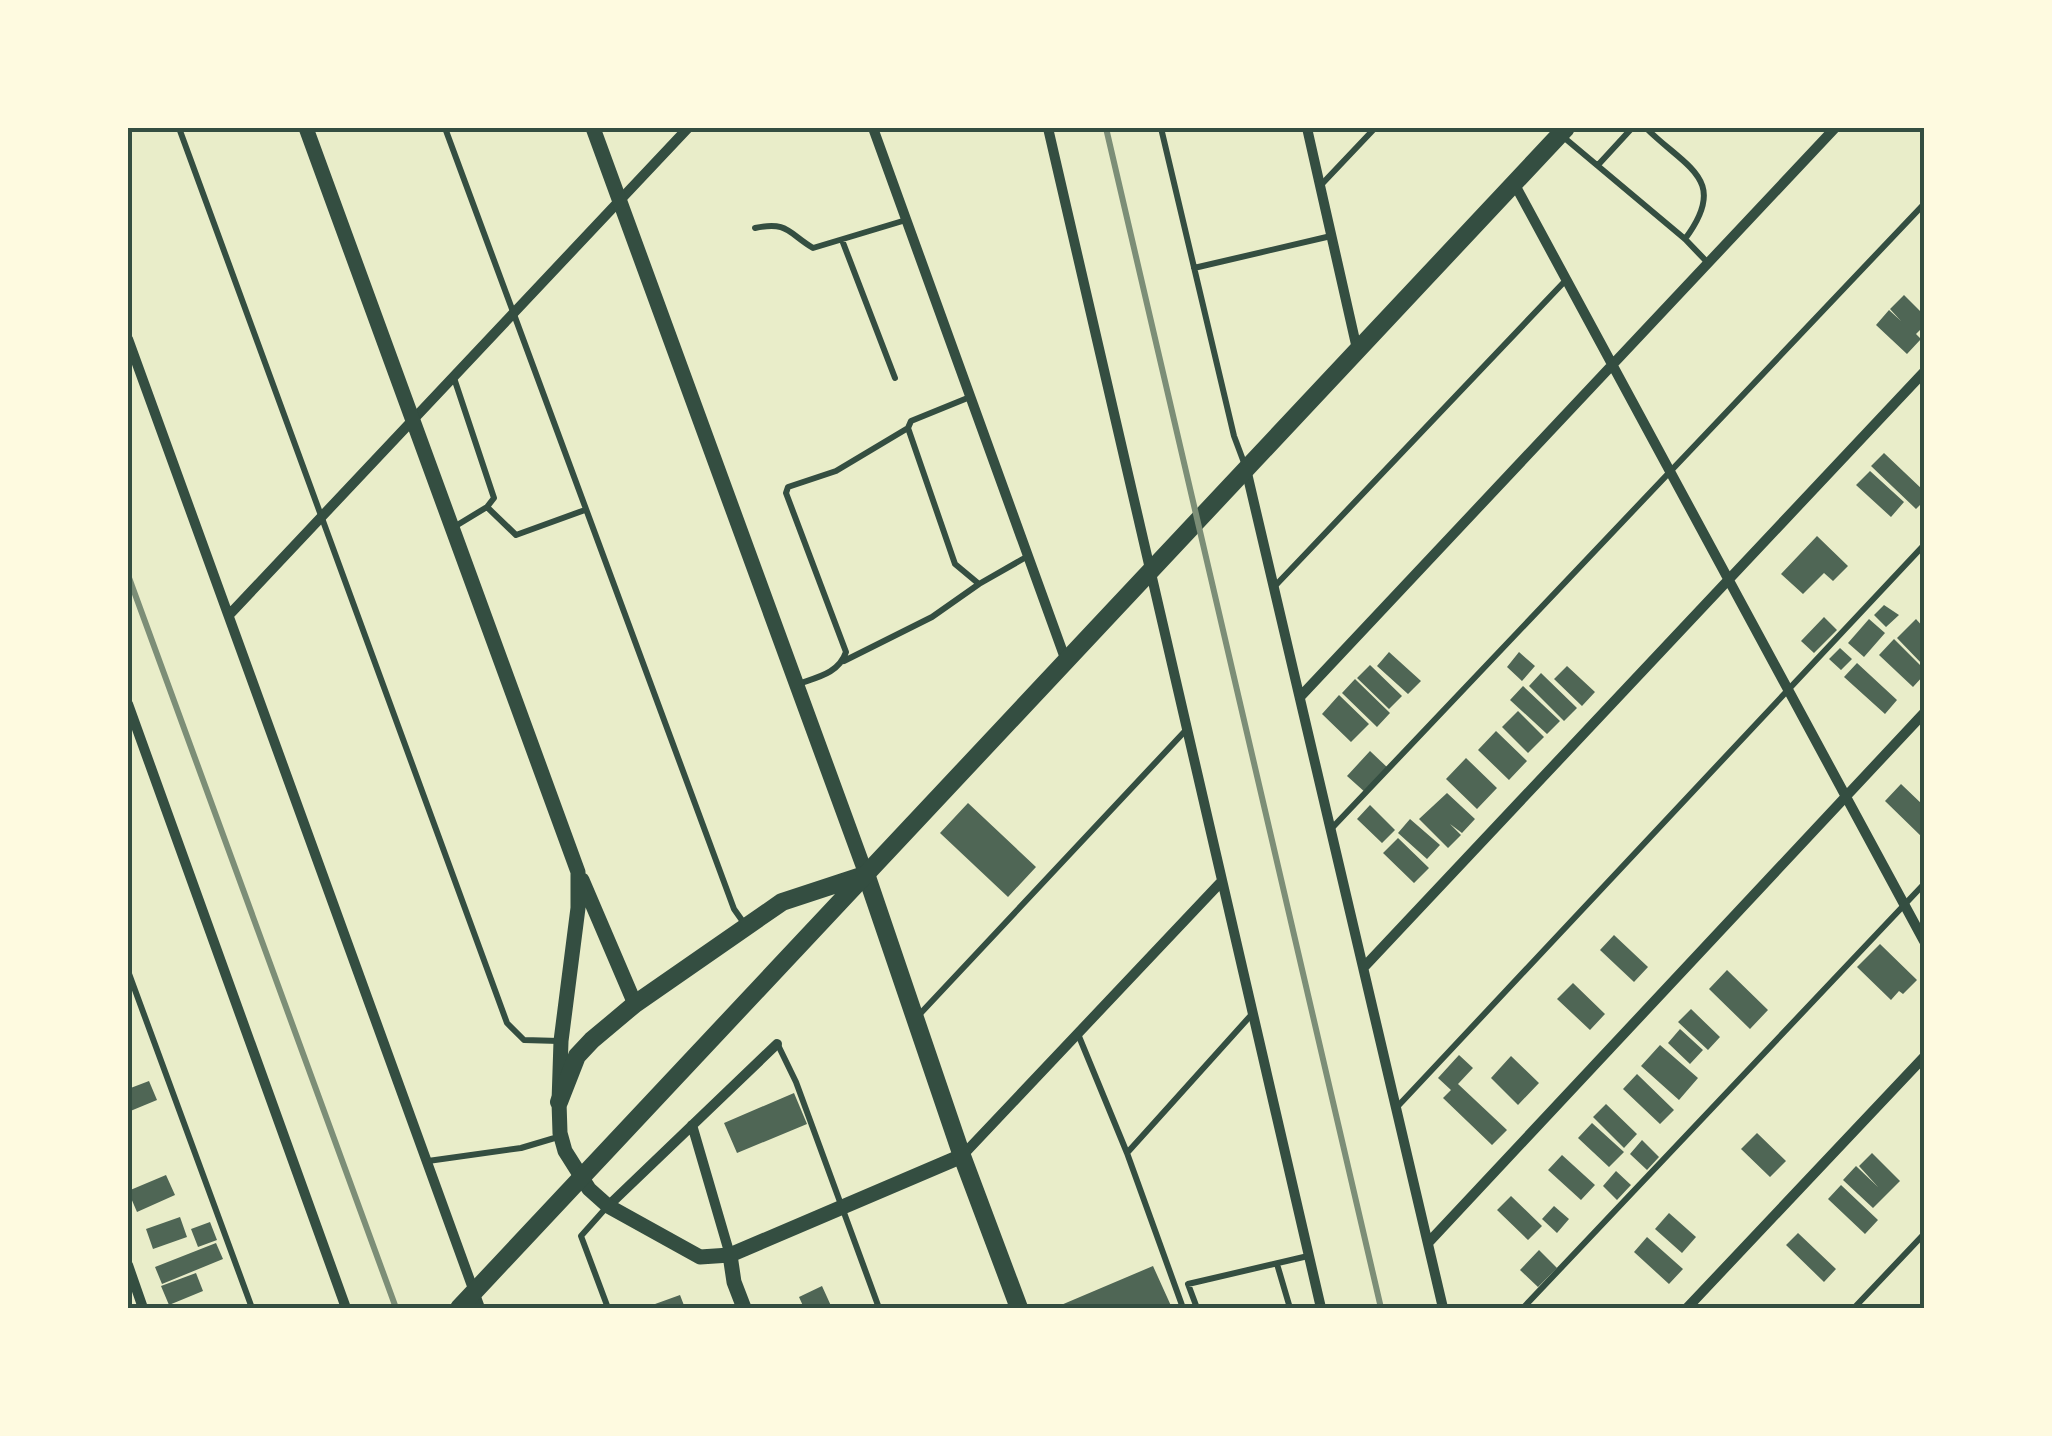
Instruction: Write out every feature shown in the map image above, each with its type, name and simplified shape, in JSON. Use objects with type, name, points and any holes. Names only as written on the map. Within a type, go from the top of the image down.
[{"type":"main road","points":[[458,1308],[1563,131]]},
{"type":"main road","points":[[558,1102],[577,1056],[635,1004],[782,902],[866,874]]},
{"type":"main road","points":[[866,874],[962,1156],[1019,1308]]},
{"type":"street","points":[[306,128],[578,872],[635,1004]]},
{"type":"street","points":[[594,128],[866,874]]},
{"type":"street","points":[[229,616],[688,128]]},
{"type":"street","points":[[872,128],[1066,661]]},
{"type":"street","points":[[1048,128],[1322,1308]]},
{"type":"street","points":[[1306,128],[1357,350]]},
{"type":"street","points":[[1300,696],[1835,128]]},
{"type":"street","points":[[1514,184],[1924,941]]},
{"type":"street","points":[[128,339],[480,1308]]},
{"type":"street","points":[[1364,966],[1924,372]]},
{"type":"street","points":[[1246,469],[1443,1308]]},
{"type":"street","points":[[128,704],[131,725],[346,1308]]},
{"type":"street","points":[[1428,1242],[1924,713]]},
{"type":"street","points":[[578,872],[578,908],[561,1041],[560,1136],[571,1163],[608,1206],[700,1257],[730,1254],[962,1156],[1222,881]]},
{"type":"street","points":[[608,1206],[778,1044]]},
{"type":"street","points":[[1688,1308],[1924,1056]]},
{"type":"street","points":[[692,1126],[744,1308]]},
{"type":"street","points":[[128,1265],[144,1308]]},
{"type":"lane","points":[[179,128],[507,1023],[524,1040],[561,1041]]},
{"type":"lane","points":[[445,128],[734,909],[746,927]]},
{"type":"lane","points":[[1160,128],[1234,436],[1246,469]]},
{"type":"lane","points":[[1320,186],[1375,128]]},
{"type":"lane","points":[[1598,165],[1632,128]]},
{"type":"lane","points":[[1646,128],[1704,183],[1702,217],[1685,239]]},
{"type":"lane","points":[[1563,131],[1708,263]]},
{"type":"lane","points":[[1332,828],[1924,204]]},
{"type":"lane","points":[[755,228],[774,224],[788,228],[814,248],[906,220]]},
{"type":"lane","points":[[1194,268],[1331,236]]},
{"type":"lane","points":[[842,240],[895,378]]},
{"type":"lane","points":[[1274,587],[1566,280]]},
{"type":"lane","points":[[452,528],[488,507],[494,498],[454,376]]},
{"type":"lane","points":[[843,661],[845,644],[786,493],[792,483],[836,471],[908,428],[911,421],[970,397]]},
{"type":"lane","points":[[908,428],[954,564],[979,584]]},
{"type":"lane","points":[[488,507],[516,535],[585,510]]},
{"type":"lane","points":[[1397,1107],[1924,544]]},
{"type":"lane","points":[[797,685],[832,671],[843,661],[932,616],[1028,556]]},
{"type":"lane","points":[[916,1019],[1187,729]]},
{"type":"lane","points":[[1523,1308],[1924,884]]},
{"type":"lane","points":[[128,971],[252,1308]]},
{"type":"lane","points":[[1126,1153],[1253,1013]]},
{"type":"lane","points":[[1078,1033],[1182,1308]]},
{"type":"lane","points":[[778,1044],[796,1082],[879,1308]]},
{"type":"lane","points":[[426,1161],[520,1148],[560,1136]]},
{"type":"lane","points":[[608,1206],[581,1236],[608,1308]]},
{"type":"lane","points":[[1854,1308],[1924,1234]]},
{"type":"lane","points":[[1175,1287],[1310,1256]]},
{"type":"lane","points":[[1276,1264],[1290,1308]]},
{"type":"lane","points":[[1188,1284],[1197,1308]]},
{"type":"building","points":[[1904,295],[1924,315],[1924,326],[1916,334],[1921,339],[1907,354],[1876,325],[1889,310],[1901,321],[1890,309]]},
{"type":"building","points":[[1884,453],[1924,491],[1924,501],[1916,509],[1871,466]]},
{"type":"building","points":[[1870,471],[1904,502],[1891,517],[1856,485]]},
{"type":"building","points":[[1817,536],[1848,566],[1833,581],[1824,573],[1803,594],[1781,574]]},
{"type":"building","points":[[1884,605],[1899,615],[1886,627],[1874,615]]},
{"type":"building","points":[[1824,617],[1837,630],[1814,653],[1801,641]]},
{"type":"building","points":[[1869,619],[1885,633],[1864,657],[1848,643]]},
{"type":"building","points":[[1916,619],[1924,628],[1924,666],[1897,638]]},
{"type":"building","points":[[1894,639],[1924,669],[1924,675],[1913,687],[1879,655]]},
{"type":"building","points":[[1840,648],[1852,659],[1841,670],[1829,659]]},
{"type":"building","points":[[1389,652],[1421,681],[1408,694],[1377,666]]},
{"type":"building","points":[[1519,652],[1535,666],[1522,681],[1507,667]]},
{"type":"building","points":[[1857,663],[1897,700],[1885,714],[1844,677]]},
{"type":"building","points":[[1370,665],[1402,696],[1389,709],[1357,678]]},
{"type":"building","points":[[1567,666],[1595,692],[1582,706],[1554,679]]},
{"type":"building","points":[[1541,673],[1577,708],[1564,721],[1529,686]]},
{"type":"building","points":[[1355,679],[1390,713],[1377,727],[1342,693]]},
{"type":"building","points":[[1523,686],[1560,721],[1547,734],[1510,700]]},
{"type":"building","points":[[1339,695],[1369,724],[1351,742],[1322,714]]},
{"type":"building","points":[[1518,711],[1544,737],[1528,753],[1502,727]]},
{"type":"building","points":[[1496,731],[1527,761],[1509,780],[1478,750]]},
{"type":"building","points":[[1370,751],[1389,769],[1366,793],[1347,776]]},
{"type":"building","points":[[1466,758],[1497,788],[1477,809],[1446,779]]},
{"type":"building","points":[[1901,784],[1924,806],[1924,839],[1885,801]]},
{"type":"building","points":[[1447,793],[1475,819],[1462,833],[1450,824],[1461,835],[1448,848],[1419,819]]},
{"type":"building","points":[[968,803],[1036,867],[1008,897],[940,833]]},
{"type":"building","points":[[1370,805],[1395,830],[1382,843],[1357,819]]},
{"type":"building","points":[[1410,819],[1440,845],[1427,859],[1398,833]]},
{"type":"building","points":[[1398,838],[1429,868],[1414,883],[1383,853]]},
{"type":"building","points":[[1614,935],[1648,967],[1634,982],[1600,950]]},
{"type":"building","points":[[1880,944],[1917,980],[1891,1000],[1857,967]]},
{"type":"building","points":[[1727,970],[1768,1010],[1750,1029],[1709,989]]},
{"type":"building","points":[[1573,983],[1605,1014],[1590,1030],[1557,999]]},
{"type":"building","points":[[1691,1009],[1720,1037],[1708,1050],[1678,1022]]},
{"type":"building","points":[[1680,1029],[1703,1050],[1690,1064],[1668,1043]]},
{"type":"building","points":[[1660,1045],[1698,1078],[1679,1100],[1641,1066]]},
{"type":"building","points":[[1459,1055],[1473,1068],[1458,1084],[1507,1130],[1492,1145],[1443,1098],[1451,1090],[1438,1078]]},
{"type":"building","points":[[1511,1056],[1539,1083],[1518,1105],[1491,1078]]},
{"type":"building","points":[[1637,1074],[1674,1110],[1660,1124],[1623,1089]]},
{"type":"building","points":[[149,1081],[157,1100],[128,1112],[128,1089]]},
{"type":"building","points":[[794,1093],[807,1124],[737,1153],[724,1123]]},
{"type":"building","points":[[1606,1104],[1637,1134],[1624,1148],[1593,1117]]},
{"type":"building","points":[[1592,1123],[1624,1152],[1609,1167],[1578,1138]]},
{"type":"building","points":[[1757,1133],[1786,1161],[1770,1177],[1741,1149]]},
{"type":"building","points":[[1642,1140],[1659,1157],[1647,1170],[1630,1154]]},
{"type":"building","points":[[1872,1153],[1900,1181],[1873,1208],[1843,1180],[1856,1166],[1878,1187],[1859,1166]]},
{"type":"building","points":[[1562,1155],[1595,1185],[1581,1200],[1548,1170]]},
{"type":"building","points":[[1616,1171],[1631,1185],[1617,1200],[1603,1186]]},
{"type":"building","points":[[166,1175],[175,1195],[137,1212],[128,1191]]},
{"type":"building","points":[[1841,1185],[1878,1220],[1865,1234],[1828,1199]]},
{"type":"building","points":[[1511,1196],[1542,1226],[1528,1240],[1497,1210]]},
{"type":"building","points":[[1554,1206],[1569,1219],[1557,1233],[1542,1219]]},
{"type":"building","points":[[1669,1213],[1696,1237],[1682,1253],[1655,1229]]},
{"type":"building","points":[[180,1217],[187,1237],[153,1249],[146,1229]]},
{"type":"building","points":[[210,1222],[217,1240],[198,1247],[191,1229]]},
{"type":"building","points":[[1798,1233],[1836,1269],[1824,1282],[1786,1245]]},
{"type":"building","points":[[1647,1237],[1683,1269],[1669,1284],[1634,1252]]},
{"type":"building","points":[[216,1243],[223,1259],[162,1284],[155,1267]]},
{"type":"building","points":[[1539,1250],[1557,1268],[1538,1287],[1520,1270]]},
{"type":"building","points":[[1153,1266],[1172,1308],[1054,1308]]},
{"type":"building","points":[[196,1273],[203,1291],[169,1305],[161,1286]]},
{"type":"building","points":[[822,1286],[832,1308],[804,1308],[799,1297]]},
{"type":"building","points":[[680,1295],[685,1308],[644,1308]]},
{"type":"railway","points":[[1106,128],[1381,1308]]},
{"type":"railway","points":[[128,575],[396,1308]]}]
